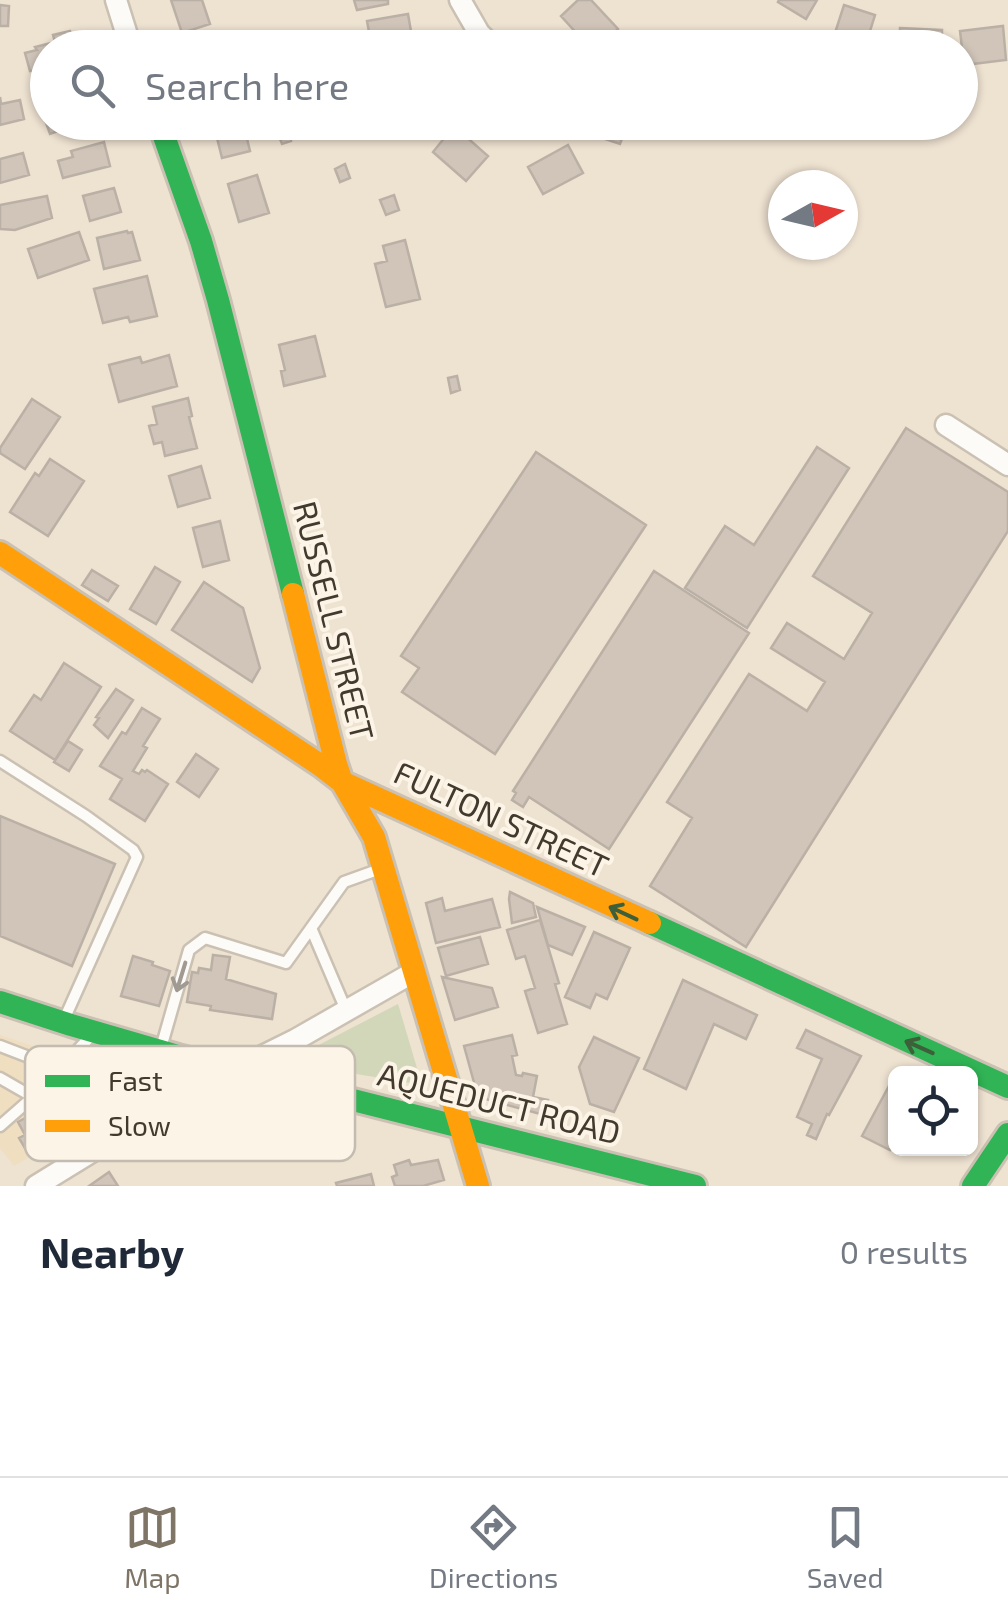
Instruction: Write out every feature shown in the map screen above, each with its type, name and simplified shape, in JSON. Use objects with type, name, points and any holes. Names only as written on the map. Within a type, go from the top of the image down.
[{"type":"street","points":[[116,0],[125,30]]},
{"type":"street","points":[[460,0],[477,30]]},
{"type":"street","name":"RUSSELL STREET","points":[[166,140],[218,300],[342,782],[374,837],[478,1186]]},
{"type":"street","points":[[946,425],[1008,465]]},
{"type":"street","name":"FULTON STREET","points":[[0,553],[342,782],[1008,1087]]},
{"type":"street","points":[[283,1046],[414,972]]},
{"type":"street","name":"AQUEDUCT ROAD","points":[[0,1002],[141,1046]]},
{"type":"street","name":"AQUEDUCT ROAD","points":[[355,1102],[695,1186]]},
{"type":"street","points":[[973,1186],[1008,1134]]},
{"type":"street","points":[[36,1186],[76,1161]]},
{"type":"lane","points":[[0,761],[86,816],[137,857],[62,1023]]},
{"type":"lane","points":[[161,1046],[189,950],[205,938],[286,963],[344,882],[384,868]]},
{"type":"lane","points":[[311,928],[346,1010]]},
{"type":"lane","points":[[81,1046],[93,1033]]},
{"type":"lane","points":[[0,1046],[25,1056]]},
{"type":"lane","points":[[0,1078],[25,1093]]},
{"type":"lane","points":[[1,1122],[25,1103]]},
{"type":"shaded area","points":[[0,1035],[33,1046],[25,1046],[25,1160],[14,1166],[0,1148]]},
{"type":"green space","points":[[398,1004],[422,1085],[355,1074],[355,1046],[317,1046]]},
{"type":"building","points":[[171,0],[202,0],[210,24],[181,30]]},
{"type":"building","points":[[354,0],[388,0],[388,4],[357,10]]},
{"type":"building","points":[[578,0],[591,0],[618,29],[574,30],[561,16]]},
{"type":"building","points":[[779,0],[817,0],[806,19]]},
{"type":"building","points":[[0,5],[9,6],[8,26],[0,26]]},
{"type":"building","points":[[844,5],[875,15],[870,30],[836,30]]},
{"type":"building","points":[[408,14],[411,30],[369,30],[367,21]]},
{"type":"building","points":[[1003,26],[1006,60],[978,63],[978,30],[969,30]]},
{"type":"building","points":[[0,97],[1,104],[20,100],[24,119],[0,125]]},
{"type":"building","points":[[218,140],[247,140],[250,151],[222,158]]},
{"type":"building","points":[[443,140],[470,140],[488,156],[466,181],[433,152]]},
{"type":"building","points":[[104,142],[110,166],[63,178],[58,161],[73,157],[71,151]]},
{"type":"building","points":[[568,145],[583,173],[543,194],[528,167]]},
{"type":"building","points":[[23,153],[29,175],[0,183],[0,159]]},
{"type":"building","points":[[345,164],[350,178],[340,182],[335,169]]},
{"type":"building","points":[[257,175],[269,213],[239,222],[228,184]]},
{"type":"building","points":[[114,188],[121,212],[90,221],[83,196]]},
{"type":"building","points":[[394,195],[399,210],[386,215],[380,200]]},
{"type":"building","points":[[47,196],[52,218],[15,230],[0,229],[0,205]]},
{"type":"building","points":[[79,232],[89,260],[38,278],[28,249]]},
{"type":"building","points":[[132,232],[140,260],[104,269],[97,238]]},
{"type":"building","points":[[405,240],[420,299],[386,307],[375,264],[387,261],[383,246]]},
{"type":"building","points":[[147,276],[157,316],[103,323],[94,289]]},
{"type":"building","points":[[315,336],[325,376],[284,386],[279,345]]},
{"type":"building","points":[[169,355],[177,386],[119,402],[109,365],[140,357],[142,363]]},
{"type":"building","points":[[457,376],[460,390],[451,393],[448,378]]},
{"type":"building","points":[[188,398],[197,448],[165,456],[162,442],[154,444],[149,426],[157,424],[153,407]]},
{"type":"building","points":[[32,399],[60,417],[25,469],[0,453],[0,448]]},
{"type":"building","points":[[906,428],[1008,492],[1008,531],[746,947],[650,886],[692,818],[667,802],[749,674],[807,711],[825,682],[771,648],[787,623],[844,659],[872,613],[813,576]]},
{"type":"building","points":[[817,447],[849,468],[747,628],[685,588],[725,526],[754,545]]},
{"type":"building","points":[[536,452],[646,525],[495,754],[402,692],[419,668],[401,656]]},
{"type":"building","points":[[50,459],[84,481],[48,536],[10,512],[35,473],[39,476]]},
{"type":"building","points":[[201,466],[210,498],[178,507],[169,476]]},
{"type":"building","points":[[220,521],[229,560],[203,567],[193,528]]},
{"type":"building","points":[[155,567],[180,582],[156,624],[130,609]]},
{"type":"building","points":[[92,570],[118,586],[108,601],[82,585]]},
{"type":"building","points":[[654,571],[749,633],[609,849],[529,797],[523,807],[512,800],[516,793],[513,791]]},
{"type":"building","points":[[204,582],[243,608],[260,668],[252,682],[172,630]]},
{"type":"building","points":[[64,663],[101,687],[55,760],[10,731],[34,695],[41,700]]},
{"type":"building","points":[[116,689],[133,700],[108,738],[94,725]]},
{"type":"building","points":[[142,708],[160,719],[133,771],[139,774],[147,770],[168,784],[145,821],[110,799],[122,779],[100,766]]},
{"type":"building","points":[[68,741],[82,750],[69,771],[54,762]]},
{"type":"building","points":[[196,754],[218,769],[199,797],[177,782]]},
{"type":"building","points":[[0,816],[115,864],[72,966],[0,936]]},
{"type":"building","points":[[510,892],[533,903],[536,917],[512,923]]},
{"type":"building","points":[[442,898],[445,911],[492,899],[500,927],[436,943],[426,903]]},
{"type":"building","points":[[537,907],[585,927],[572,955],[548,945]]},
{"type":"building","points":[[540,920],[567,1024],[538,1033],[525,991],[535,988],[525,956],[516,959],[507,930]]},
{"type":"building","points":[[594,932],[630,948],[607,999],[596,994],[590,1008],[565,997]]},
{"type":"building","points":[[480,937],[488,964],[446,976],[438,948]]},
{"type":"building","points":[[213,955],[230,957],[226,979],[276,994],[272,1019],[210,1010],[211,1006],[187,1002],[192,972],[198,973],[199,968],[211,970]]},
{"type":"building","points":[[133,956],[170,971],[159,1006],[121,996]]},
{"type":"building","points":[[442,977],[492,988],[498,1007],[455,1020]]},
{"type":"building","points":[[683,980],[757,1015],[746,1039],[714,1024],[686,1089],[644,1069]]},
{"type":"building","points":[[806,1030],[861,1056],[816,1139],[807,1135],[812,1124],[797,1117],[822,1059],[797,1048]]},
{"type":"building","points":[[512,1035],[516,1075],[537,1076],[533,1097],[548,1100],[544,1115],[478,1097],[464,1046]]},
{"type":"building","points":[[594,1037],[639,1058],[614,1112],[590,1104],[579,1067]]},
{"type":"building","points":[[888,1088],[888,1149],[862,1136]]},
{"type":"building","points":[[409,1160],[411,1165],[438,1160],[444,1180],[423,1186],[395,1186],[394,1165]]},
{"type":"building","points":[[109,1172],[118,1186],[89,1186]]},
{"type":"building","points":[[371,1174],[374,1186],[336,1183]]},
{"type":"traffic: fast","points":[[165,140],[218,300],[293,594]]},
{"type":"traffic: fast","points":[[650,923],[1008,1087]]},
{"type":"traffic: fast","points":[[0,1002],[143,1046]]},
{"type":"traffic: fast","points":[[355,1101],[695,1186]]},
{"type":"traffic: fast","points":[[973,1186],[1008,1134]]},
{"type":"traffic: slow","points":[[0,553],[342,782],[650,923]]},
{"type":"traffic: slow","points":[[293,594],[336,764],[374,837],[478,1186]]}]
